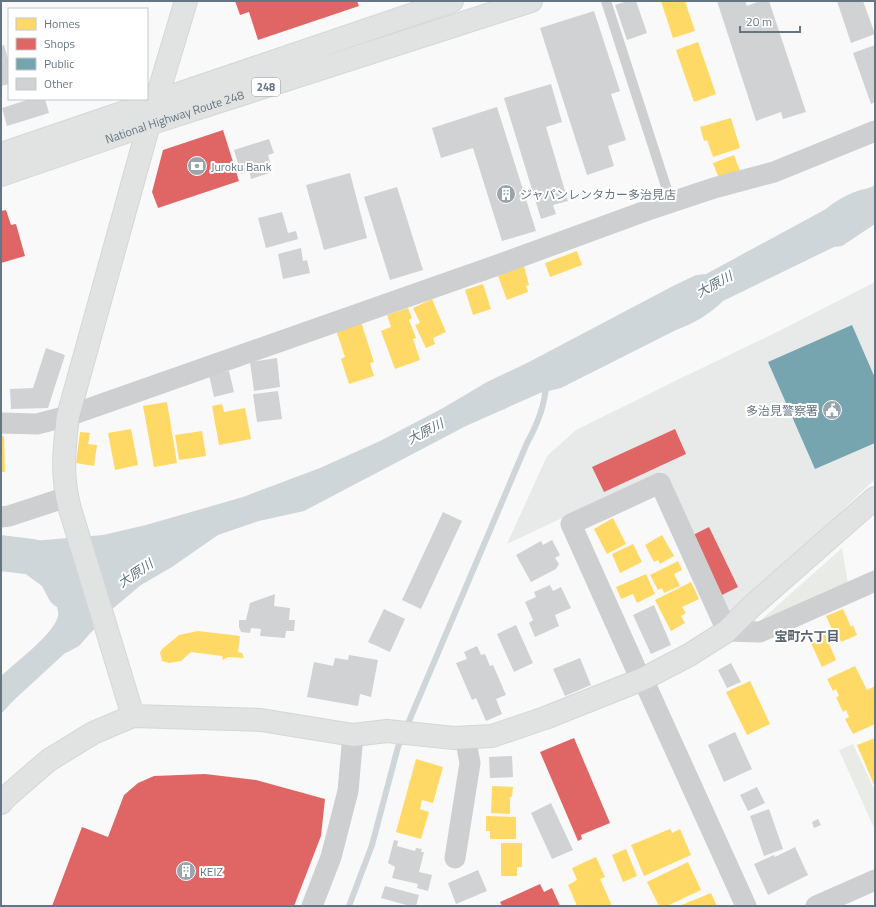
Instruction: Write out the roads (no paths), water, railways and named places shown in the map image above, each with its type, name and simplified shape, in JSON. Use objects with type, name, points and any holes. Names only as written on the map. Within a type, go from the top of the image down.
[{"type":"main road","points":[[133,716],[68,503],[63,458],[68,416],[149,124],[186,1]]},
{"type":"main road","name":"National Highway Route 248","points":[[1,154],[452,1]]},
{"type":"main road","name":"National Highway Route 248","points":[[1,175],[149,124],[531,1]]},
{"type":"main road","points":[[1,803],[49,760],[93,733],[133,716],[261,720],[353,734],[391,732],[454,738],[492,736],[545,718],[643,679],[689,655],[728,631],[752,606],[875,498]]},
{"type":"street","points":[[1,424],[37,424],[68,416],[671,202],[714,188],[774,172],[875,130]]},
{"type":"street","points":[[746,906],[643,679],[636,669],[571,524],[660,483],[728,631],[760,632],[875,581]]},
{"type":"street","points":[[1,517],[68,503]]},
{"type":"street","points":[[312,906],[330,856],[348,790],[353,734]]},
{"type":"street","points":[[455,858],[470,763],[465,737]]},
{"type":"street","points":[[816,906],[875,880]]},
{"type":"lane","points":[[606,1],[671,202]]},
{"type":"water","name":"大原川","points":[[875,185],[875,224],[842,246],[834,247],[723,301],[695,322],[676,330],[561,388],[540,393],[466,426],[304,511],[259,521],[218,535],[172,567],[141,585],[110,611],[79,646],[64,654],[1,714],[1,676],[25,656],[50,631],[58,616],[55,603],[45,584],[30,571],[33,541],[103,535],[146,525],[243,497],[320,468],[380,441],[443,408],[487,382],[527,363],[673,286],[696,275],[706,274],[826,209],[833,203],[846,196]]},
{"type":"waterway","points":[[349,906],[372,845],[398,747],[537,422],[544,400],[546,385]]},
{"type":"waterway","points":[[1,553],[33,557],[56,574],[65,591]]},
{"type":"place","name":"Juroku Bank","points":[[197,166]]},
{"type":"place","name":"ジャパンレンタカー多治見店","points":[[506,194]]},
{"type":"place","name":"多治見警察署","points":[[832,410]]},
{"type":"place","name":"KEIZ","points":[[186,871]]},
{"type":"district","name":"宝町六丁目","points":[[807,636]]}]
